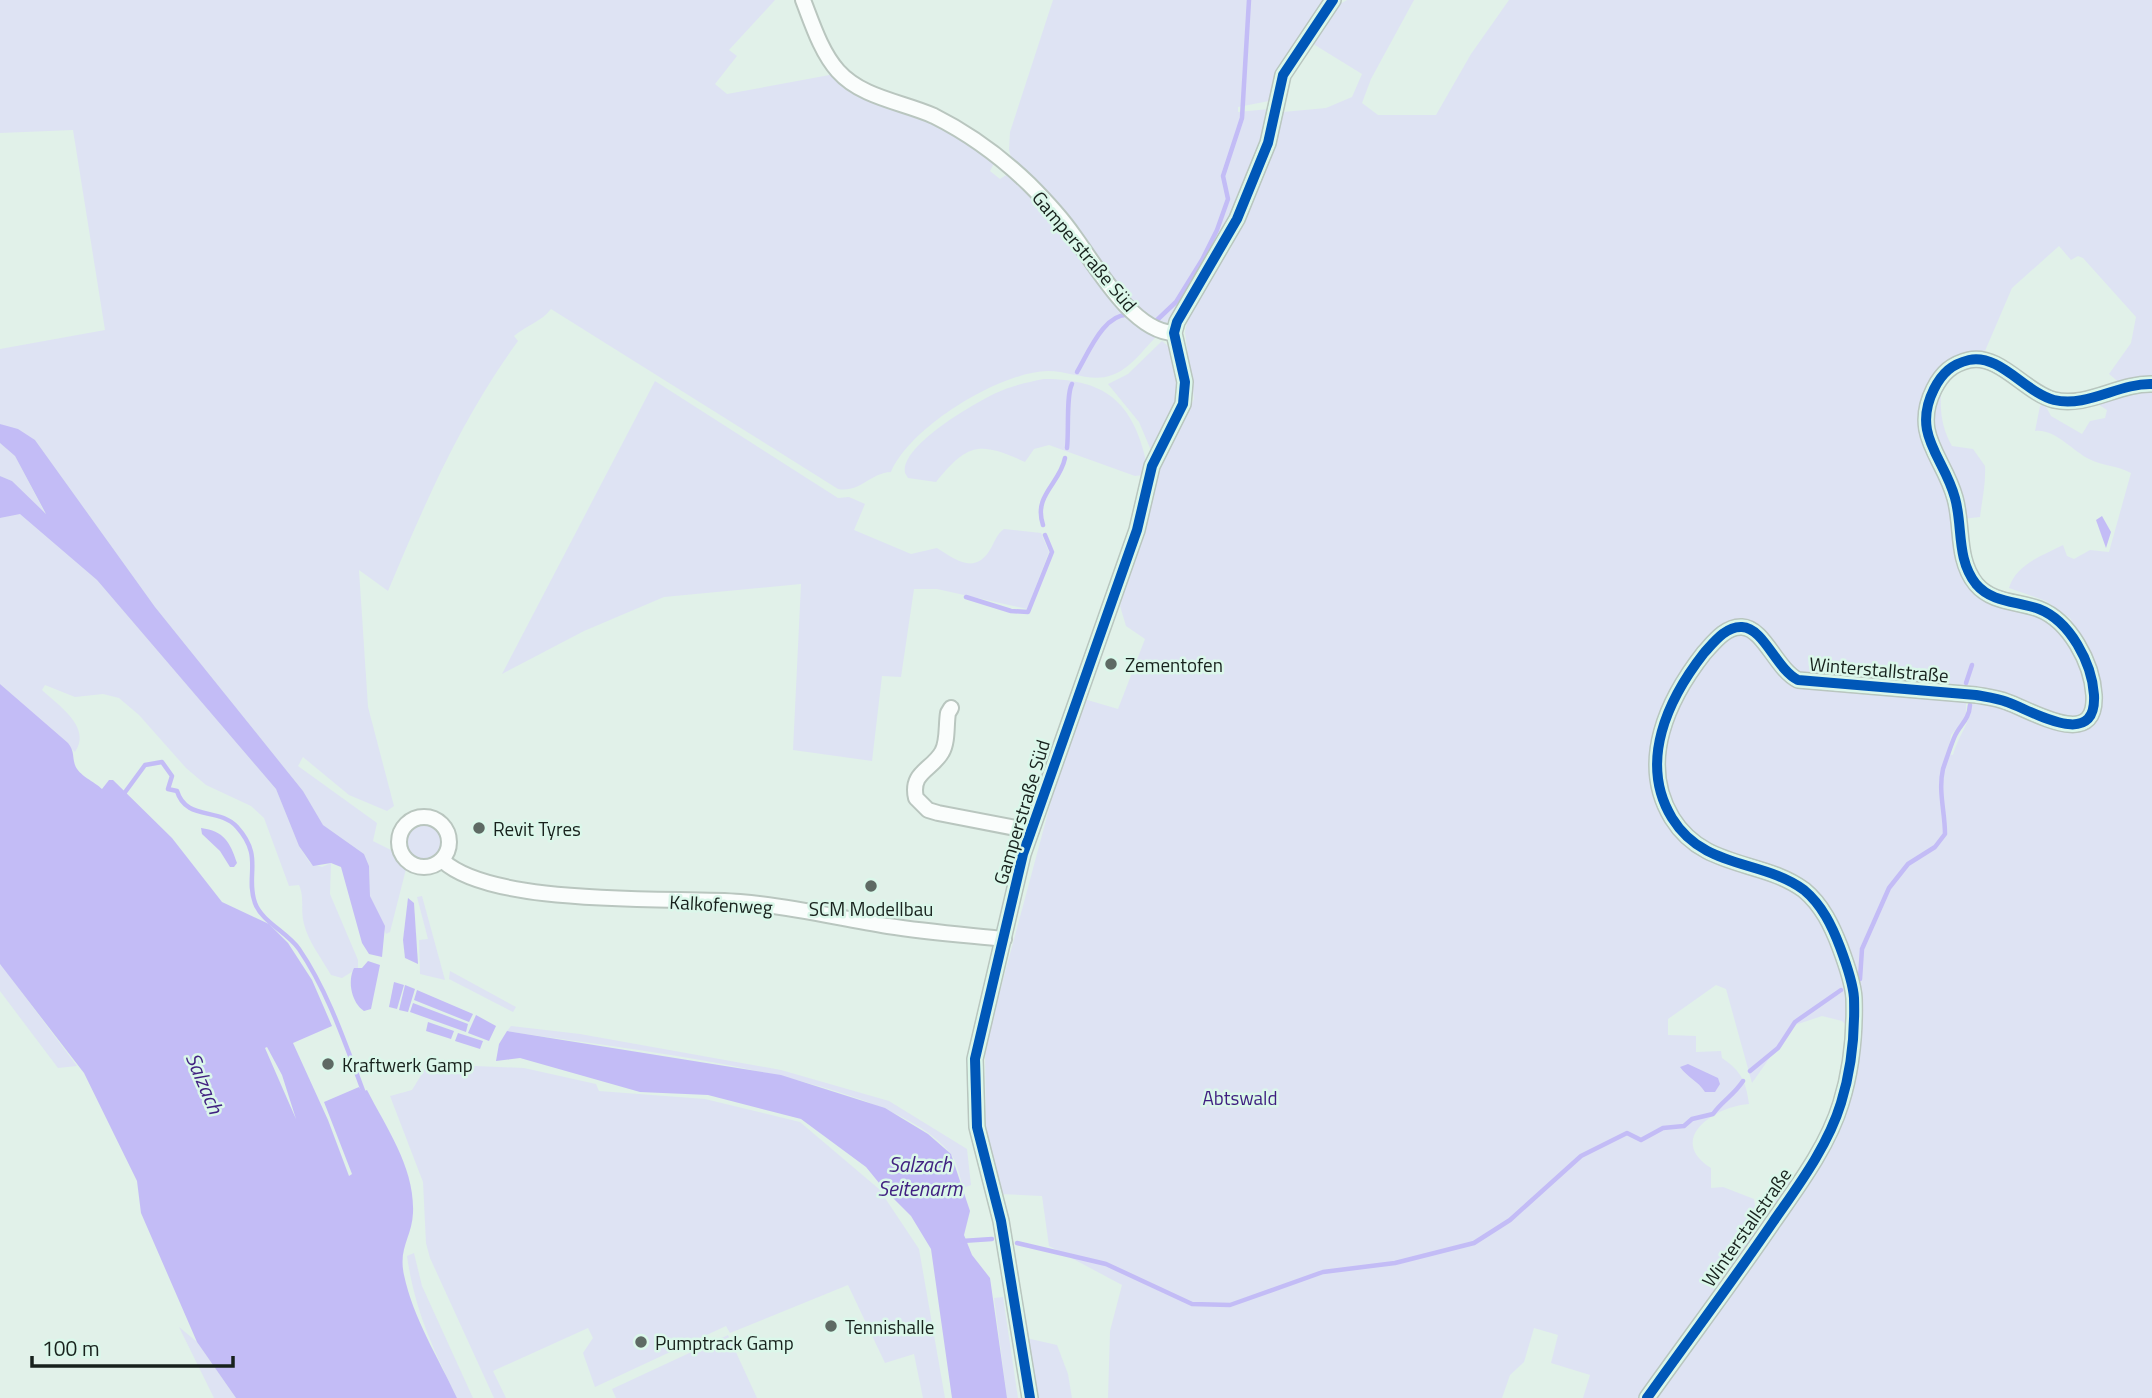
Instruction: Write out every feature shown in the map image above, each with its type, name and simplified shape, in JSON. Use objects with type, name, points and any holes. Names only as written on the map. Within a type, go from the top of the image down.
[{"type":"street","name":"Gamperstraße Süd","points":[[803,0],[831,61],[845,78],[866,91],[931,115],[997,154],[1054,210],[1116,294],[1143,319],[1166,333],[1174,333],[1185,382],[1183,404],[1152,466],[1135,538],[1031,831],[982,1020],[975,1059],[974,1092],[981,1148],[1001,1221],[1030,1398]]},
{"type":"street","points":[[1174,333],[1190,299],[1237,219],[1268,143],[1283,75],[1333,0]]},
{"type":"street","name":"Winterstallstraße","points":[[1647,1398],[1772,1224],[1829,1132],[1846,1084],[1854,1001],[1835,935],[1812,898],[1791,883],[1712,854],[1688,838],[1671,816],[1660,781],[1658,745],[1663,723],[1675,695],[1718,638],[1733,628],[1745,627],[1757,634],[1781,668],[1798,680],[1976,695],[2005,701],[2060,724],[2073,725],[2084,720],[2092,708],[2093,686],[2067,629],[2039,609],[1992,596],[1970,575],[1962,551],[1953,491],[1929,443],[1927,407],[1936,384],[1947,370],[1973,359],[1987,361],[2043,396],[2065,401],[2133,385],[2152,384]]},
{"type":"street","points":[[951,708],[942,754],[919,774],[915,782],[916,798],[928,810],[938,813],[1031,831]]},
{"type":"street","name":"Kalkofenweg","points":[[443,861],[465,876],[546,892],[601,898],[741,902],[917,930],[1004,939]]},
{"type":"green space","points":[[0,0],[775,0],[729,50],[737,56],[715,84],[727,94],[835,74],[942,125],[996,159],[990,171],[1000,179],[1011,172],[1042,203],[1138,322],[1156,337],[1130,364],[1112,375],[1097,378],[1048,371],[1005,381],[958,405],[936,421],[901,455],[891,472],[853,488],[838,489],[551,309],[514,336],[518,341],[461,432],[388,591],[359,570],[368,707],[394,806],[387,811],[349,795],[303,757],[298,766],[377,823],[373,841],[391,850],[406,869],[390,932],[386,934],[370,896],[369,866],[364,854],[323,825],[303,791],[155,607],[35,440],[0,424],[0,349],[105,330],[73,130],[0,133]]},
{"type":"green space","points":[[1053,0],[1329,0],[1276,76],[1269,101],[1238,107],[1238,112],[1269,109],[1254,165],[1217,242],[1174,318],[1165,323],[1159,324],[1146,317],[1128,300],[1084,252],[1013,164],[1009,150],[1010,132]]},
{"type":"green space","name":"Abtswald","points":[[1347,0],[1414,0],[1371,79],[1362,103],[1378,115],[1436,115],[1471,54],[1509,0],[2152,0],[2152,380],[2121,384],[2109,374],[2131,343],[2136,317],[2083,258],[2078,256],[2071,260],[2059,246],[2012,288],[1985,351],[1960,356],[1944,365],[1928,388],[1925,400],[1924,441],[1952,503],[1956,556],[1969,586],[1981,597],[2039,614],[2054,622],[2065,633],[2086,677],[2089,693],[2086,708],[2077,716],[2059,719],[1995,692],[1819,680],[1788,668],[1751,625],[1731,621],[1709,638],[1689,661],[1673,689],[1661,719],[1655,751],[1655,782],[1663,810],[1679,835],[1700,853],[1722,864],[1785,885],[1804,897],[1821,917],[1843,967],[1849,1006],[1847,1026],[1842,1021],[1822,1016],[1792,1026],[1752,1083],[1726,989],[1716,985],[1668,1019],[1668,1035],[1696,1036],[1696,1052],[1721,1051],[1722,1058],[1734,1067],[1744,1083],[1749,1104],[1736,1106],[1710,1117],[1694,1136],[1693,1146],[1698,1157],[1711,1168],[1711,1188],[1723,1187],[1754,1199],[1758,1224],[1755,1241],[1775,1224],[1785,1211],[1825,1148],[1841,1116],[1854,1063],[1859,989],[1830,916],[1806,887],[1773,869],[1720,853],[1703,844],[1688,832],[1675,814],[1666,794],[1662,752],[1665,732],[1681,692],[1716,645],[1724,638],[1738,633],[1746,635],[1761,646],[1782,672],[1796,684],[1966,699],[1966,717],[1951,735],[1948,754],[1953,755],[1968,721],[1971,699],[2004,705],[2067,732],[2084,729],[2094,716],[2098,702],[2097,688],[2071,619],[2046,601],[2009,588],[2017,573],[2024,567],[2063,545],[2067,556],[2074,559],[2090,550],[2109,552],[2131,473],[2094,461],[2056,436],[2035,431],[2040,406],[2044,403],[2051,416],[2082,434],[2090,421],[2105,418],[2107,410],[2093,401],[2135,387],[2152,387],[2152,1398],[1583,1398],[1590,1375],[1551,1363],[1558,1335],[1534,1328],[1524,1362],[1510,1375],[1502,1398],[1108,1398],[1110,1331],[1122,1285],[1049,1246],[1042,1196],[1000,1194],[986,1134],[985,1047],[1067,742],[1084,699],[1118,709],[1145,639],[1126,626],[1120,606],[1154,480],[1194,399],[1185,332],[1191,306],[1231,248],[1256,188],[1276,123],[1283,112],[1326,108],[1352,97],[1362,74],[1310,42],[1335,7]]},
{"type":"green space","points":[[1162,341],[1173,353],[1179,366],[1180,381],[1172,413],[1153,455],[1139,422],[1108,384],[1128,374]]},
{"type":"green space","points":[[1044,379],[1086,384],[1116,400],[1136,428],[1143,447],[1148,469],[1143,475],[1135,476],[1049,445],[1034,449],[1025,462],[996,451],[975,450],[957,459],[936,482],[908,478],[905,473],[907,462],[914,451],[940,427],[996,393]]},
{"type":"green space","points":[[655,381],[838,498],[849,497],[865,504],[854,530],[911,554],[937,548],[959,561],[973,563],[985,556],[1004,529],[1041,533],[1049,552],[1027,609],[937,589],[914,589],[901,677],[882,676],[872,761],[793,750],[801,584],[664,597],[584,631],[502,674]]},
{"type":"green space","points":[[1942,385],[1942,417],[1952,446],[1973,449],[1985,466],[1980,517],[1962,519],[1941,462],[1930,417]]},
{"type":"green space","points":[[0,443],[15,456],[47,517],[12,481],[0,476]]},
{"type":"green space","points":[[20,513],[97,580],[276,789],[299,846],[310,863],[322,867],[331,863],[330,894],[358,960],[358,968],[342,978],[331,975],[306,930],[299,885],[289,886],[264,818],[251,806],[206,785],[186,768],[139,715],[119,698],[103,694],[75,697],[45,685],[42,690],[77,726],[79,743],[75,752],[0,684],[0,518]]},
{"type":"green space","points":[[424,823],[437,828],[442,841],[437,854],[424,859],[411,854],[406,841],[411,828]]},
{"type":"green space","points":[[422,896],[445,980],[420,974],[419,940],[428,939],[417,897]]},
{"type":"green space","points":[[0,964],[77,1066],[58,1068],[0,991]]},
{"type":"green space","points":[[450,971],[516,1007],[513,1012],[449,979]]},
{"type":"green space","points":[[511,1026],[580,1034],[781,1070],[889,1101],[967,1149],[971,1185],[963,1188],[950,1153],[917,1125],[868,1102],[809,1083],[743,1068],[507,1031]]},
{"type":"green space","points":[[428,1064],[524,1068],[596,1084],[599,1091],[705,1099],[800,1122],[879,1189],[919,1249],[945,1398],[923,1398],[914,1354],[885,1363],[848,1285],[730,1333],[726,1326],[595,1387],[583,1353],[593,1338],[588,1328],[493,1371],[506,1398],[494,1398],[430,1258],[426,1243],[423,1182],[390,1096],[412,1090]]},
{"type":"green space","points":[[1785,1169],[1792,1174],[1794,1183],[1770,1215],[1775,1176],[1781,1178]]},
{"type":"green space","points":[[414,1253],[422,1286],[473,1398],[457,1398],[433,1346],[410,1276],[407,1256]]},
{"type":"green space","points":[[1003,1297],[1018,1398],[1007,1398],[994,1298]]},
{"type":"green space","points":[[179,1327],[197,1342],[236,1398],[214,1398]]},
{"type":"green space","points":[[728,1335],[757,1398],[616,1398],[612,1389]]},
{"type":"green space","points":[[1026,1338],[1057,1345],[1068,1374],[1072,1398],[1036,1398]]},
{"type":"water","points":[[0,424],[18,429],[35,440],[155,607],[303,791],[323,825],[364,854],[369,866],[370,896],[385,926],[382,957],[369,954],[362,943],[341,867],[331,863],[313,866],[299,846],[276,789],[97,580],[20,514],[0,518],[0,476],[12,481],[46,514],[15,456],[0,443]]},
{"type":"water","points":[[2102,516],[2111,532],[2106,548],[2096,520]]},
{"type":"water","name":"Salzach","points":[[0,684],[68,743],[75,765],[83,775],[102,789],[109,780],[113,780],[172,838],[222,902],[269,924],[288,943],[312,980],[332,1026],[293,1043],[328,1120],[349,1176],[352,1174],[324,1102],[359,1087],[362,1092],[367,1090],[398,1149],[409,1180],[413,1213],[404,1250],[404,1275],[420,1323],[457,1398],[236,1398],[197,1342],[141,1213],[137,1181],[84,1073],[0,964]],"holes":[[[267,1047],[282,1075],[296,1119],[265,1048]]]},
{"type":"water","points":[[201,828],[215,832],[225,839],[237,863],[234,867],[230,867],[220,851],[202,834]]},
{"type":"water","points":[[408,898],[414,903],[418,964],[405,958],[403,940]]},
{"type":"water","points":[[368,961],[380,965],[371,1009],[364,1011],[356,1003],[351,979],[354,968],[362,968]]},
{"type":"water","points":[[394,982],[404,985],[397,1009],[389,1007]]},
{"type":"water","points":[[405,985],[415,989],[408,1012],[399,1010]]},
{"type":"water","points":[[417,990],[473,1014],[469,1022],[414,1000]]},
{"type":"water","points":[[413,1003],[468,1024],[466,1032],[410,1012]]},
{"type":"water","points":[[476,1015],[496,1026],[489,1041],[468,1033]]},
{"type":"water","points":[[428,1022],[454,1031],[451,1039],[426,1031]]},
{"type":"water","name":"Salzach Seitenarm","points":[[507,1031],[781,1075],[885,1108],[928,1134],[951,1154],[970,1211],[964,1235],[972,1255],[990,1278],[1007,1398],[952,1398],[931,1249],[911,1216],[866,1167],[801,1119],[708,1095],[640,1092],[520,1058],[496,1061],[499,1044]]},
{"type":"water","points":[[458,1033],[483,1041],[480,1049],[455,1041]]},
{"type":"water","points":[[1688,1064],[1718,1078],[1720,1084],[1715,1092],[1705,1092],[1680,1067]]},
{"type":"waterway","points":[[1156,321],[1176,302],[1202,260],[1228,199],[1223,176],[1242,118],[1249,0]]},
{"type":"waterway","points":[[1077,372],[1105,327],[1112,320],[1130,315]]},
{"type":"waterway","points":[[1067,448],[1072,384]]},
{"type":"waterway","points":[[1043,525],[1041,515],[1044,497],[1065,458]]},
{"type":"waterway","points":[[966,597],[1011,611],[1028,612],[1052,552],[1045,535]]},
{"type":"waterway","points":[[1966,683],[1972,665]]},
{"type":"waterway","points":[[1860,979],[1862,949],[1889,888],[1908,864],[1935,847],[1945,834],[1941,793],[1943,769],[1970,705]]},
{"type":"waterway","points":[[123,795],[145,765],[162,762],[172,776],[168,789],[177,791],[181,800],[195,810],[221,817],[237,827],[250,848],[252,893],[258,910],[294,943],[310,966],[336,1020],[365,1096]]},
{"type":"waterway","points":[[1750,1071],[1778,1048],[1795,1022],[1841,990]]},
{"type":"waterway","points":[[1017,1243],[1106,1264],[1192,1304],[1230,1305],[1323,1272],[1395,1263],[1474,1243],[1510,1220],[1581,1156],[1627,1133],[1641,1140],[1663,1128],[1684,1126],[1692,1119],[1713,1114],[1743,1081]]},
{"type":"waterway","points":[[962,1241],[992,1239]]},
{"type":"cycle path","points":[[1030,1398],[1001,1221],[977,1127],[975,1059],[1023,854],[1137,530],[1152,466],[1183,404],[1185,382],[1174,333],[1177,322],[1237,219],[1268,143],[1283,75],[1333,0]]},
{"type":"cycle path","points":[[1647,1398],[1758,1244],[1820,1150],[1835,1119],[1844,1091],[1854,1024],[1854,998],[1849,973],[1834,931],[1816,902],[1788,880],[1734,862],[1700,847],[1685,835],[1672,818],[1662,797],[1658,753],[1662,732],[1679,690],[1716,640],[1731,629],[1742,627],[1757,634],[1790,675],[1798,680],[1976,695],[2003,701],[2061,723],[2085,721],[2092,712],[2092,683],[2084,657],[2069,633],[2060,623],[2039,609],[2005,601],[1982,590],[1965,564],[1955,498],[1928,433],[1928,405],[1940,378],[1957,364],[1969,360],[1991,362],[2044,396],[2066,402],[2079,401],[2127,387],[2152,384]]},
{"type":"place","name":"Zementofen","points":[[1111,664]]},
{"type":"place","name":"Revit Tyres","points":[[479,828]]},
{"type":"place","name":"SCM Modellbau","points":[[871,886]]},
{"type":"place","name":"Kraftwerk Gamp","points":[[328,1064]]},
{"type":"place","name":"Tennishalle","points":[[831,1326]]},
{"type":"place","name":"Pumptrack Gamp","points":[[641,1342]]}]
